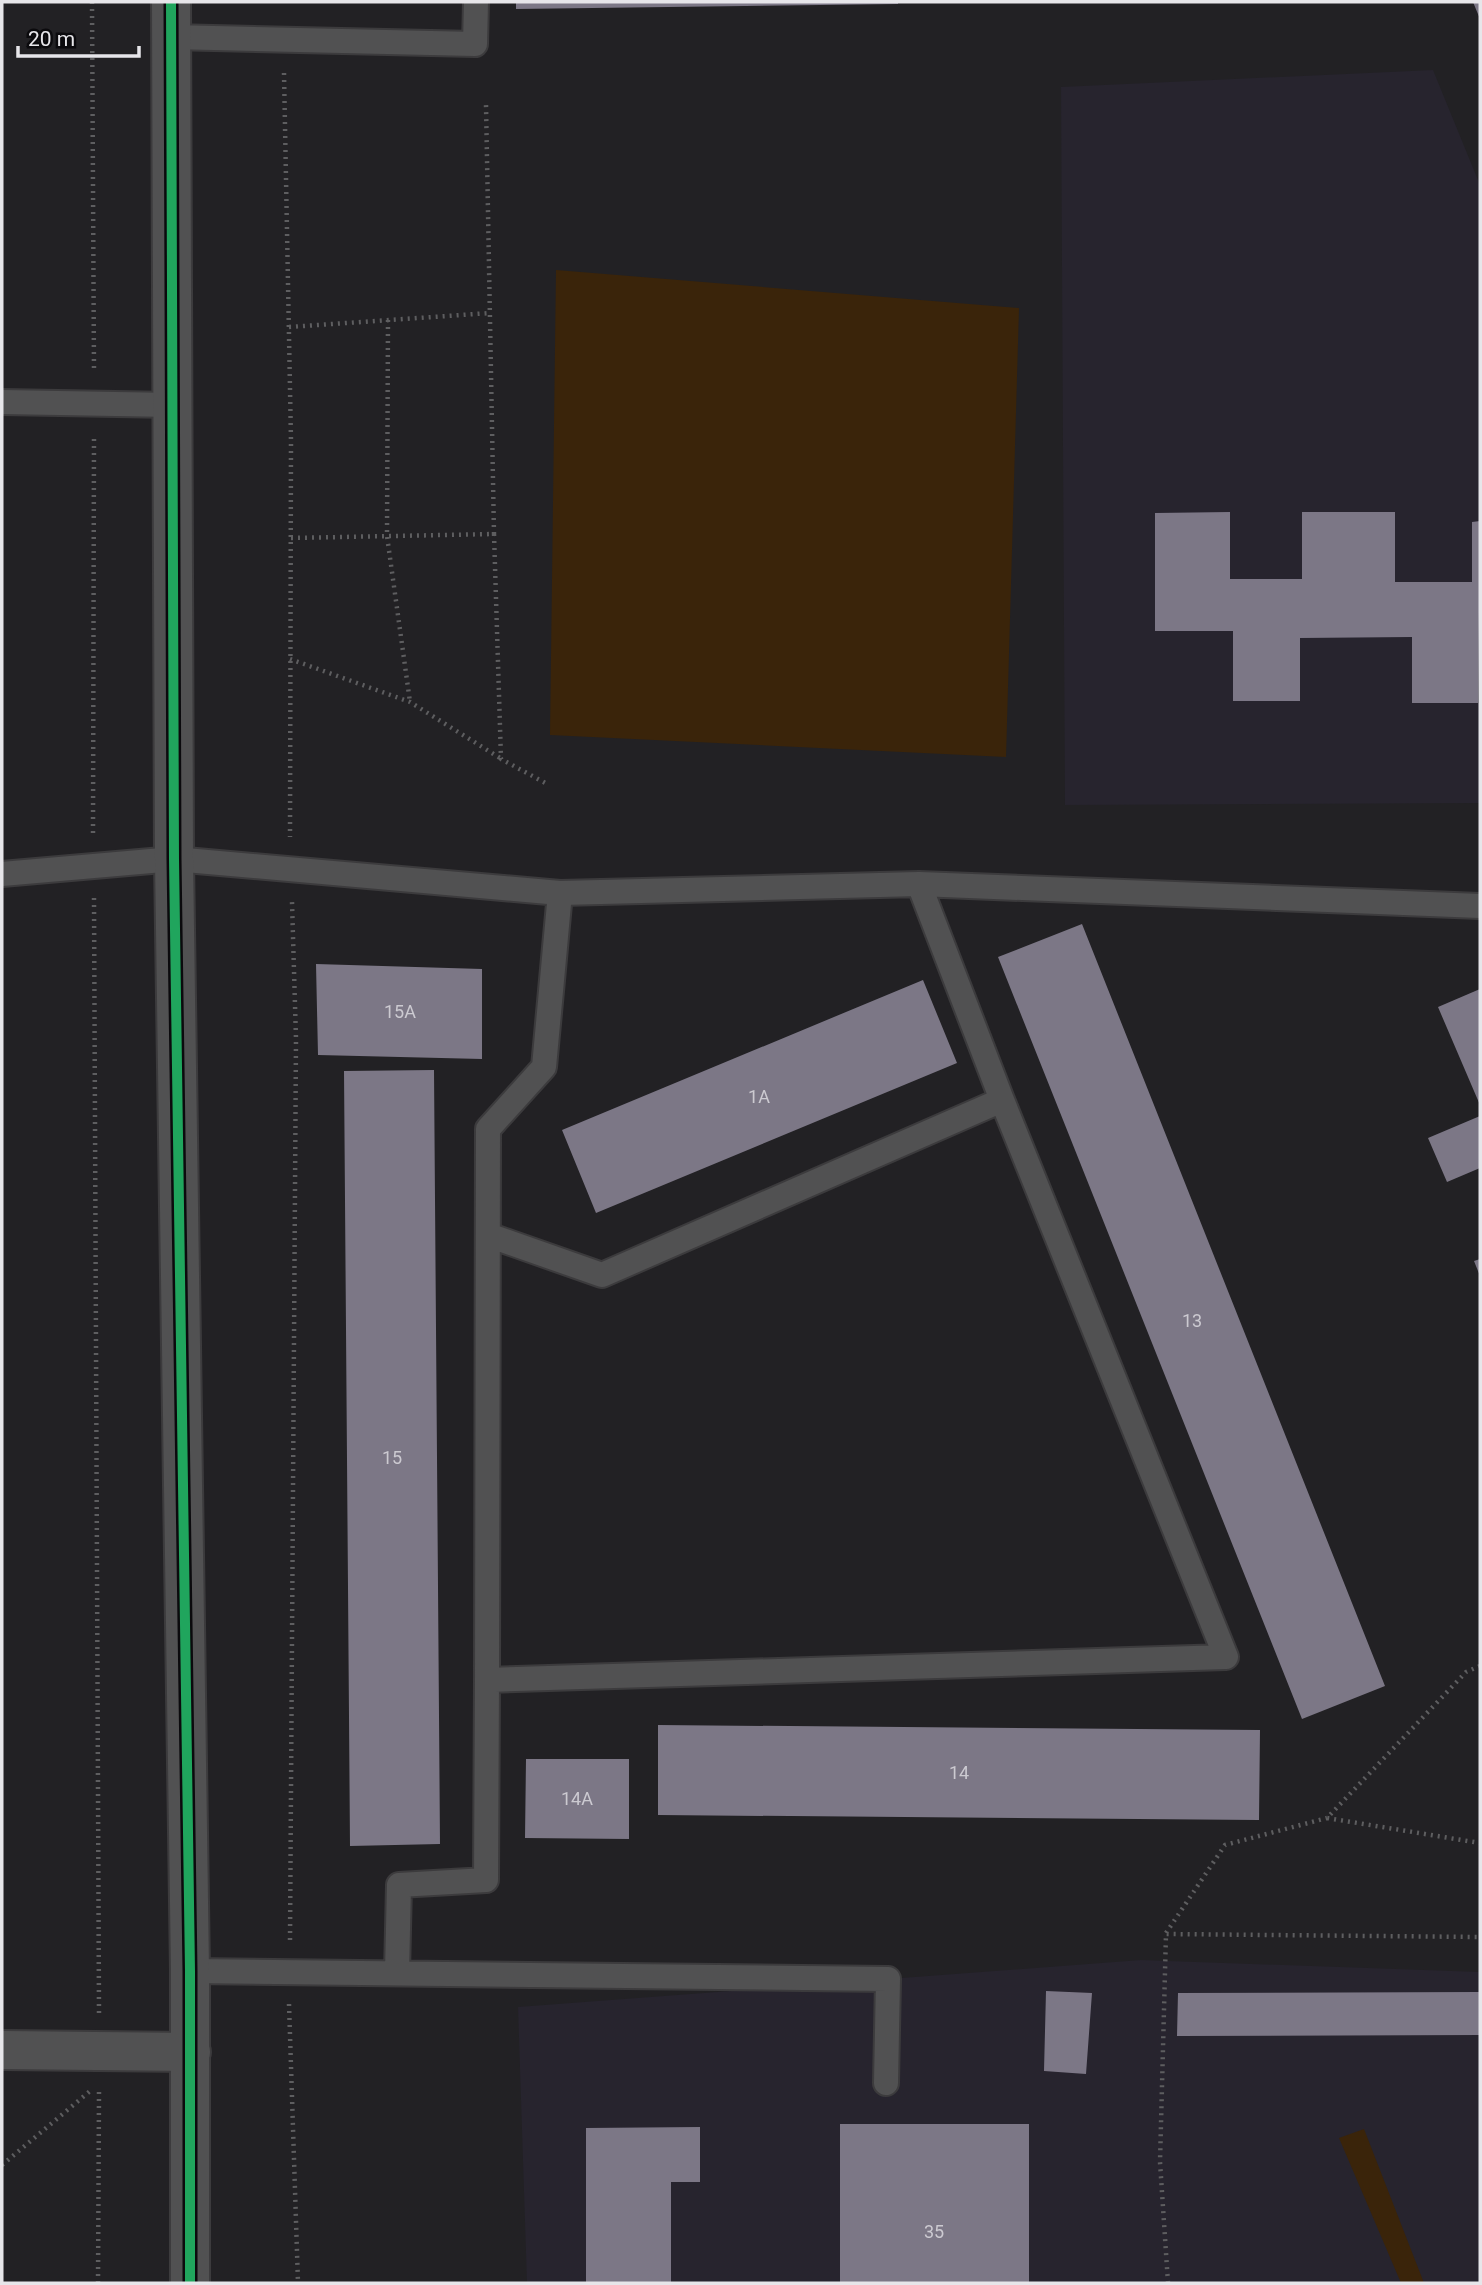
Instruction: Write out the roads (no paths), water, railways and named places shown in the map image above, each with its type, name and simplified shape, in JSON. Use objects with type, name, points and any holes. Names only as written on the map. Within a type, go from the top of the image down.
[{"type":"street","points":[[171,20],[174,859],[191,2052],[190,2283]]},
{"type":"street","points":[[2,2050],[191,2052]]},
{"type":"lane","points":[[171,20],[284,40],[475,44],[476,2]]},
{"type":"lane","points":[[2,402],[173,405]]},
{"type":"lane","points":[[2,873],[174,859],[560,893],[919,884],[1480,906]]},
{"type":"lane","points":[[487,1680],[1226,1657],[1002,1100],[919,884]]},
{"type":"lane","points":[[397,1973],[399,1885],[486,1880],[488,1129],[544,1068],[560,893]]},
{"type":"lane","points":[[488,1235],[602,1275],[1002,1100]]},
{"type":"lane","points":[[190,1971],[888,1979],[886,2083]]}]
